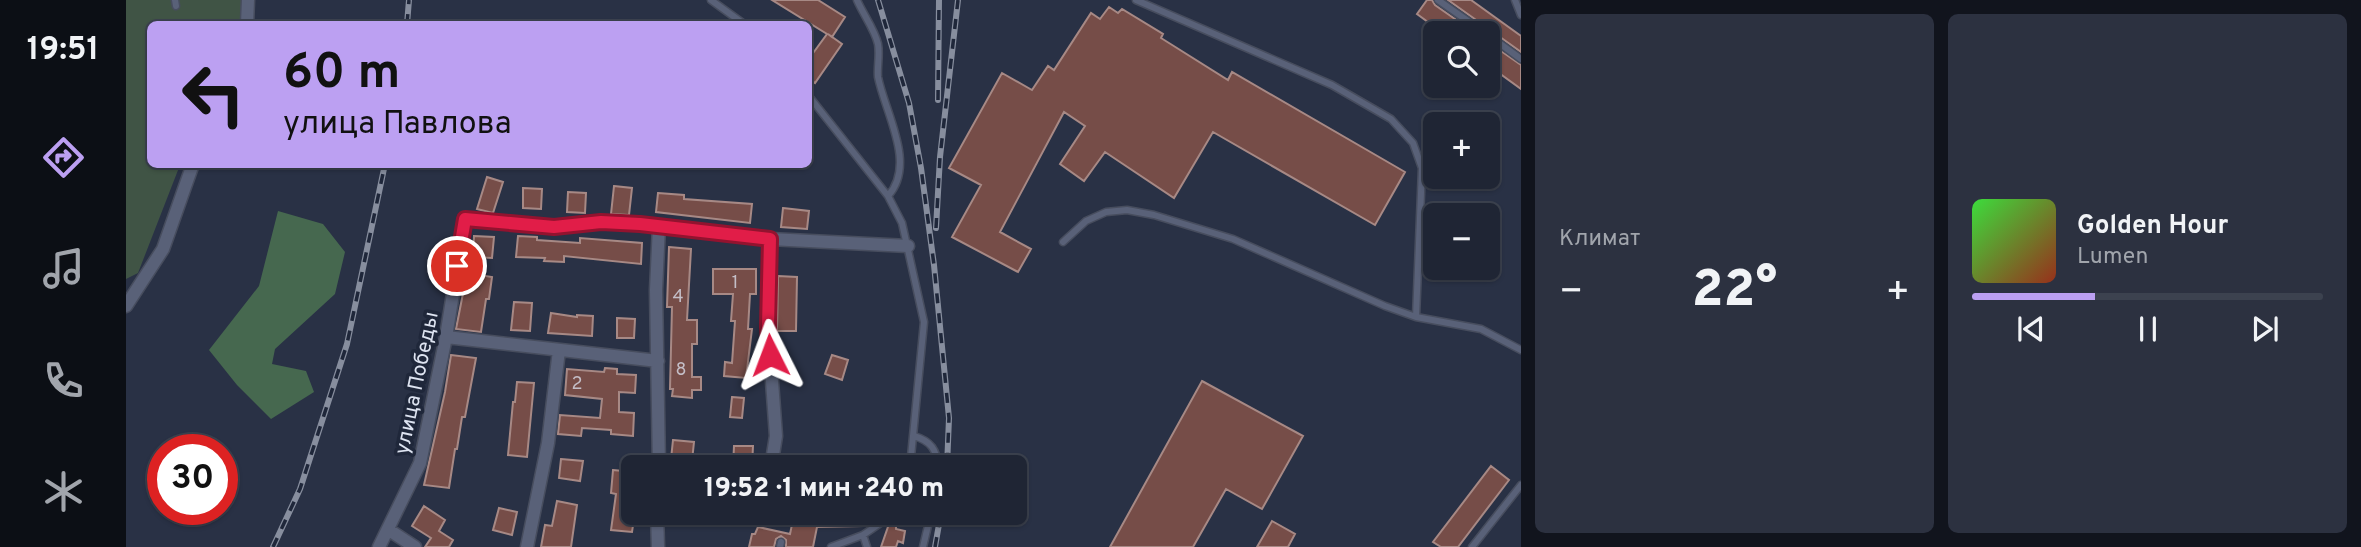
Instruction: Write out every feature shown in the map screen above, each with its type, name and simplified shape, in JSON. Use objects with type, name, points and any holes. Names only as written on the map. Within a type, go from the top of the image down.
[{"type":"street","points":[[247,21],[248,0]]},
{"type":"street","points":[[126,306],[163,249],[192,168]]},
{"type":"street","name":"улица Победы","points":[[379,547],[420,463],[446,338],[465,219],[554,227],[601,222],[659,226]]},
{"type":"street","points":[[659,455],[656,290],[659,226],[770,239],[908,246]]},
{"type":"street","points":[[770,239],[768,327],[776,436],[773,455]]},
{"type":"street","points":[[446,338],[658,361]]},
{"type":"street","points":[[527,547],[548,443],[559,350]]},
{"type":"street","points":[[657,525],[658,547]]},
{"type":"street","points":[[389,530],[415,547]]},
{"type":"lane","points":[[711,0],[740,21]]},
{"type":"lane","points":[[857,0],[878,44],[878,76],[893,126],[899,158],[898,185],[888,196]]},
{"type":"lane","points":[[1136,0],[1332,85],[1391,119],[1413,144],[1422,167],[1416,317]]},
{"type":"lane","points":[[1438,0],[1468,21]]},
{"type":"lane","points":[[1515,0],[1521,15]]},
{"type":"lane","points":[[1500,44],[1521,59]]},
{"type":"lane","points":[[812,100],[888,196],[902,223],[924,322],[912,455]]},
{"type":"lane","points":[[1063,242],[1086,221],[1106,212],[1127,210],[1154,215],[1233,239],[1349,291],[1416,317],[1481,329],[1521,350]]},
{"type":"lane","points":[[914,436],[925,439],[937,451],[937,455]]},
{"type":"lane","points":[[1472,547],[1521,485]]},
{"type":"lane","points":[[831,547],[863,535],[878,525]]},
{"type":"lane","points":[[923,547],[928,525]]},
{"type":"lane","points":[[863,535],[867,547]]},
{"type":"green space","points":[[126,0],[244,0],[242,21],[147,21],[147,168],[179,168],[138,273],[126,279]]},
{"type":"green space","points":[[278,211],[323,224],[345,252],[335,294],[275,349],[272,364],[306,371],[314,392],[271,419],[237,385],[209,350],[259,286]]},
{"type":"building","points":[[772,0],[818,0],[845,17],[832,37],[842,44],[815,83],[812,81],[812,55],[827,34],[812,25],[812,21],[806,21]]},
{"type":"building","points":[[1427,0],[1432,0],[1458,21],[1427,21],[1417,14]]},
{"type":"building","points":[[1448,0],[1471,0],[1521,36],[1521,52],[1500,37],[1500,21],[1477,21]]},
{"type":"building","points":[[1109,7],[1118,13],[1122,9],[1163,34],[1161,38],[1228,80],[1232,72],[1405,172],[1375,225],[1213,132],[1174,198],[1105,152],[1084,181],[1060,164],[1085,126],[1064,112],[1000,232],[1031,249],[1018,272],[952,237],[981,185],[949,168],[1002,73],[1032,90],[1048,66],[1054,70],[1091,13],[1100,19]]},
{"type":"building","points":[[1500,50],[1521,65],[1521,89],[1500,74]]},
{"type":"building","points":[[487,177],[503,182],[493,213],[477,209]]},
{"type":"building","points":[[614,186],[632,188],[629,215],[611,214]]},
{"type":"building","points":[[523,188],[542,189],[541,209],[523,208]]},
{"type":"building","points":[[568,192],[586,193],[585,213],[567,212]]},
{"type":"building","points":[[658,193],[684,195],[684,199],[752,204],[750,223],[656,212]]},
{"type":"building","points":[[783,208],[809,211],[807,229],[781,227]]},
{"type":"building","points":[[474,236],[494,237],[492,258],[473,257]]},
{"type":"building","points":[[518,236],[580,243],[580,238],[642,243],[641,264],[564,256],[564,262],[516,257]]},
{"type":"building","points":[[669,247],[691,249],[687,320],[697,320],[697,344],[692,344],[692,377],[701,377],[701,390],[692,390],[692,398],[672,396],[673,389],[670,389],[672,307],[667,307]]},
{"type":"building","points":[[713,269],[756,269],[756,294],[750,294],[748,329],[752,329],[746,378],[724,376],[725,362],[732,363],[735,321],[731,321],[733,294],[713,294]]},
{"type":"building","points":[[467,273],[492,277],[481,332],[456,329]]},
{"type":"building","points":[[778,276],[797,277],[796,331],[777,331]]},
{"type":"building","points":[[514,302],[532,303],[530,331],[511,330]]},
{"type":"building","points":[[551,313],[577,317],[593,316],[592,336],[548,333]]},
{"type":"building","points":[[617,318],[635,319],[634,338],[617,338]]},
{"type":"building","points":[[451,355],[476,358],[449,488],[424,485]]},
{"type":"building","points":[[832,355],[848,360],[842,380],[825,374]]},
{"type":"building","points":[[605,368],[617,369],[617,374],[636,375],[635,393],[619,392],[619,412],[634,413],[633,436],[611,434],[611,430],[582,428],[581,436],[558,434],[560,415],[600,418],[602,399],[565,395],[567,369],[604,372]]},
{"type":"building","points":[[1202,381],[1303,436],[1262,509],[1226,489],[1193,547],[1110,547]]},
{"type":"building","points":[[517,382],[534,383],[527,457],[508,455]]},
{"type":"building","points":[[732,397],[744,398],[742,418],[730,417]]},
{"type":"building","points":[[673,440],[694,442],[693,455],[671,455]]},
{"type":"building","points":[[734,446],[753,446],[753,455],[734,455]]},
{"type":"building","points":[[561,459],[583,461],[580,481],[559,478]]},
{"type":"building","points":[[1491,466],[1509,480],[1458,547],[1441,547],[1433,542]]},
{"type":"building","points":[[613,470],[621,471],[621,525],[633,525],[632,532],[611,530],[616,494],[611,493]]},
{"type":"building","points":[[557,501],[577,505],[571,547],[541,547],[545,525],[552,526]]},
{"type":"building","points":[[424,506],[445,520],[439,531],[453,540],[449,547],[425,547],[431,538],[412,526]]},
{"type":"building","points":[[499,508],[517,512],[512,535],[493,530]]},
{"type":"building","points":[[1272,521],[1295,534],[1288,547],[1257,547]]},
{"type":"building","points":[[792,525],[863,525],[817,527],[813,547],[786,547],[786,540],[781,536],[776,539],[774,547],[749,547],[752,534],[755,534],[758,527],[790,534]]},
{"type":"building","points":[[889,525],[896,525],[896,529],[905,531],[903,543],[898,541],[896,547],[881,547]]},
{"type":"railway","points":[[407,21],[409,0]]},
{"type":"railway","points":[[878,0],[909,103],[921,168],[934,265],[949,418],[947,455]]},
{"type":"railway","points":[[938,100],[939,0]]},
{"type":"railway","points":[[936,228],[940,157],[958,0]]},
{"type":"railway","points":[[273,547],[300,489],[347,344],[384,168]]},
{"type":"railway","points":[[935,547],[939,525]]},
{"type":"route","points":[[457,266],[465,219],[554,227],[601,222],[640,224],[770,239],[770,355]]}]
